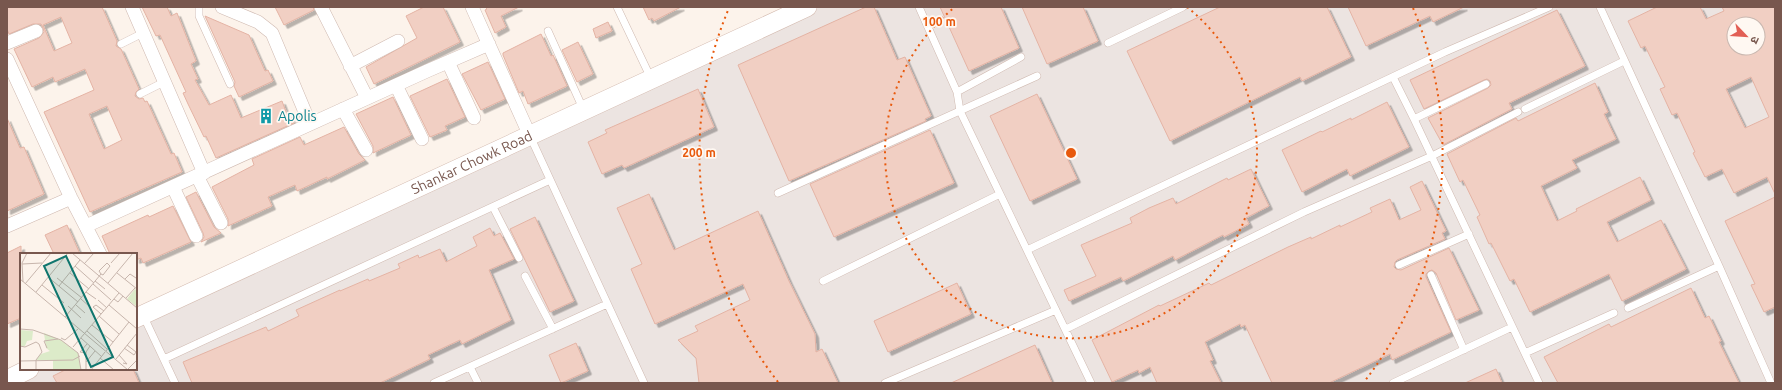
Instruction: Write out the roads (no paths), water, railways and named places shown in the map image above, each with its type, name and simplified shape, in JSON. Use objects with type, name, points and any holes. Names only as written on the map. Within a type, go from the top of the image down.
[{"type":"main road","name":"Shankar Chowk Road","points":[[528,132],[580,102],[783,7]]},
{"type":"main road","name":"Shankar Chowk Road","points":[[138,313],[528,132],[807,7]]},
{"type":"main road","points":[[7,367],[20,360]]},
{"type":"main road","points":[[7,380],[27,370]]},
{"type":"street","points":[[132,7],[221,223]]},
{"type":"street","points":[[222,7],[241,11],[272,33],[310,124]]},
{"type":"street","points":[[321,7],[366,98]]},
{"type":"street","points":[[472,7],[528,132]]},
{"type":"street","points":[[7,43],[36,30]]},
{"type":"street","points":[[350,66],[398,41]]},
{"type":"street","points":[[86,226],[366,98],[489,44]]},
{"type":"street","points":[[7,59],[71,198],[100,253]]},
{"type":"street","points":[[448,62],[474,118]]},
{"type":"street","points":[[396,85],[422,139]]},
{"type":"street","points":[[343,109],[366,150]]},
{"type":"street","points":[[173,187],[196,236]]},
{"type":"street","points":[[7,226],[71,198]]},
{"type":"lane","points":[[199,7],[199,16],[230,84]]},
{"type":"lane","points":[[617,7],[647,70]]},
{"type":"lane","points":[[919,7],[958,92],[960,111],[1092,383]]},
{"type":"lane","points":[[1108,43],[1183,7]]},
{"type":"lane","points":[[1027,250],[1445,52],[1549,7]]},
{"type":"lane","points":[[1600,7],[1771,383]]},
{"type":"lane","points":[[548,31],[580,102]]},
{"type":"lane","points":[[121,44],[143,33]]},
{"type":"lane","points":[[958,92],[1021,58]]},
{"type":"lane","points":[[1525,109],[1624,61]]},
{"type":"lane","points":[[778,193],[1037,76]]},
{"type":"lane","points":[[1393,77],[1539,383]]},
{"type":"lane","points":[[140,94],[164,82]]},
{"type":"lane","points":[[1414,119],[1486,84]]},
{"type":"lane","points":[[1066,329],[1304,212],[1432,156],[1518,112]]},
{"type":"lane","points":[[528,132],[644,383]]},
{"type":"lane","points":[[164,359],[550,180]]},
{"type":"lane","points":[[823,281],[1000,194]]},
{"type":"lane","points":[[493,206],[519,258]]},
{"type":"lane","points":[[1399,265],[1469,234]]},
{"type":"lane","points":[[1628,308],[1719,266]]},
{"type":"lane","points":[[1431,275],[1464,350]]},
{"type":"lane","points":[[525,276],[553,329]]},
{"type":"lane","points":[[434,383],[607,304]]},
{"type":"lane","points":[[885,383],[1056,310]]},
{"type":"lane","points":[[1525,354],[1614,312]]},
{"type":"lane","points":[[138,313],[164,359],[175,383]]},
{"type":"lane","points":[[1394,383],[1512,327]]},
{"type":"lane","points":[[470,367],[478,383]]},
{"type":"place","name":"Apolis","points":[[266,116]]}]
